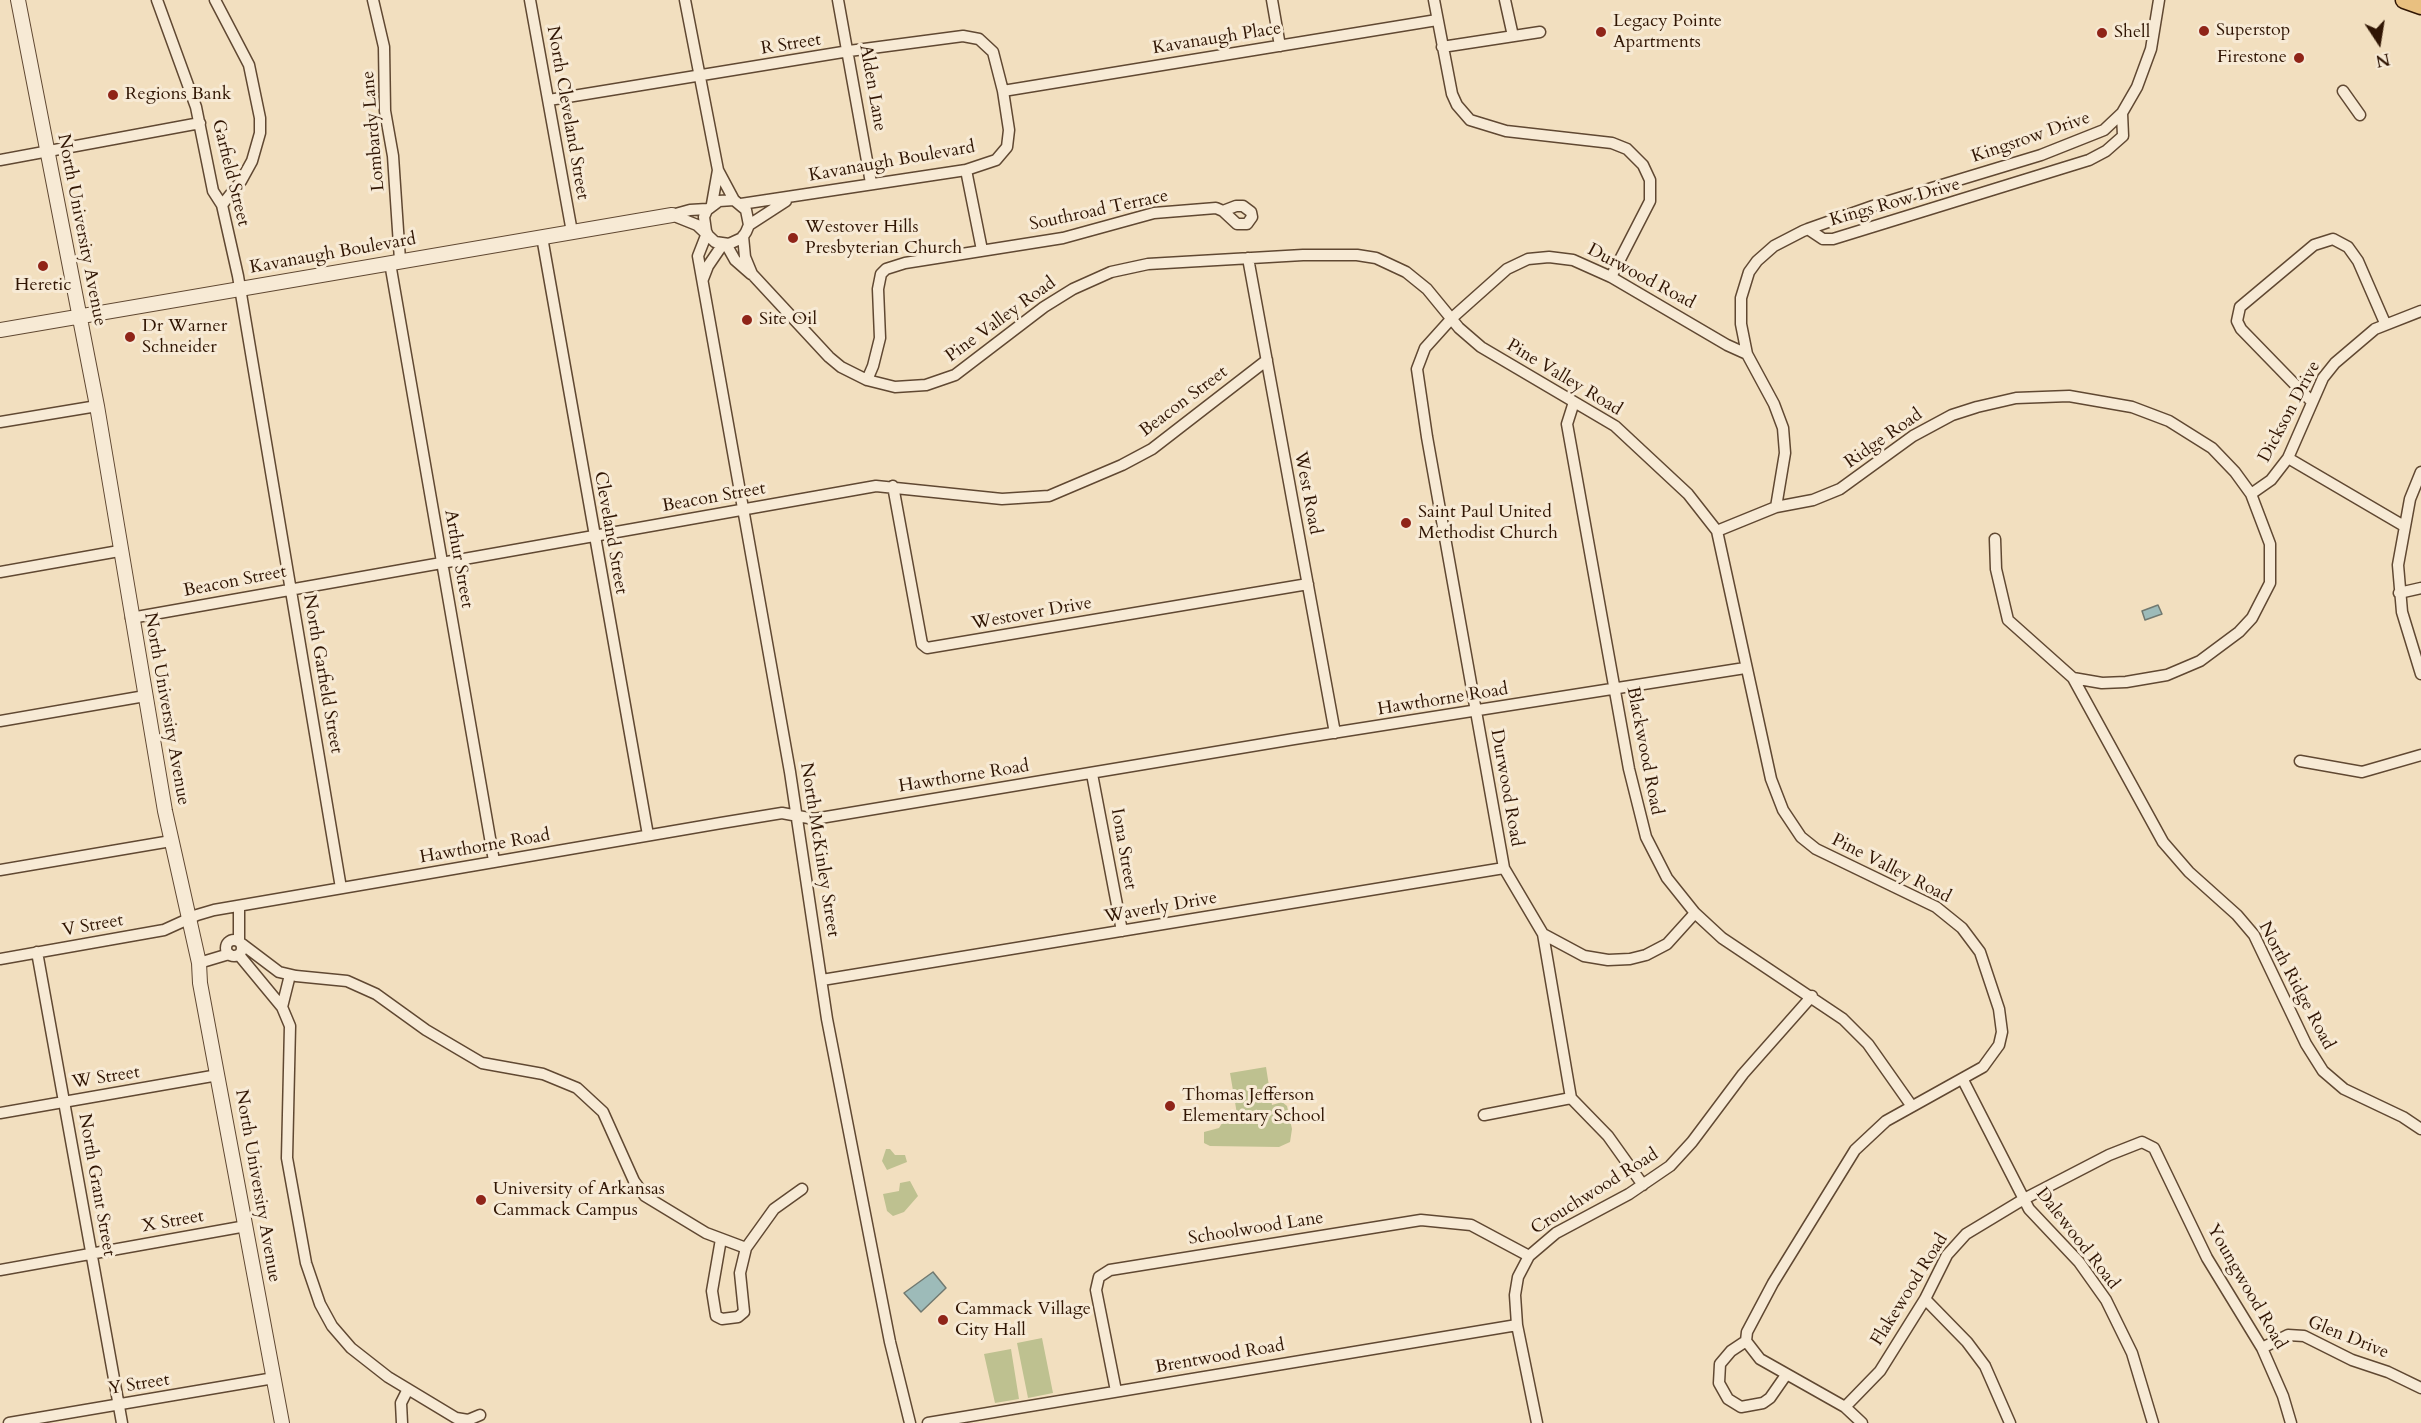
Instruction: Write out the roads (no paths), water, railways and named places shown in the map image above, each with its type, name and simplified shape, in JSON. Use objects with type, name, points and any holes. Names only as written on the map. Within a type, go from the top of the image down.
[{"type":"main road","points":[[2404,0],[2421,6]]},
{"type":"street","name":"North University Avenue","points":[[18,0],[97,406],[119,551],[171,841],[199,963],[200,983],[282,1423]]},
{"type":"street","name":"Garfield Street","points":[[157,0],[200,123],[213,190],[222,205],[239,289]]},
{"type":"street","points":[[215,0],[249,65],[260,118],[260,133],[252,161],[241,181],[222,205]]},
{"type":"street","name":"Lombardy Lane","points":[[373,0],[384,47],[385,111],[393,156],[395,262]]},
{"type":"street","name":"North Cleveland Street","points":[[530,0],[572,232]]},
{"type":"street","points":[[685,0],[718,170],[737,202],[746,210],[749,225]]},
{"type":"street","name":"Alden Lane","points":[[838,0],[871,183]]},
{"type":"street","points":[[1272,0],[1280,46]]},
{"type":"street","points":[[1434,0],[1452,94],[1457,105],[1470,120],[1506,131],[1612,143],[1627,149],[1639,159],[1650,180],[1650,201],[1611,277]]},
{"type":"street","points":[[1505,0],[1513,36]]},
{"type":"street","name":"Kings Row Drive","points":[[1776,507],[1785,453],[1783,428],[1774,404],[1747,354],[1740,311],[1741,298],[1749,272],[1774,246],[1808,229],[1822,239],[1833,239],[2089,160],[2106,151],[2123,136],[2122,113],[2137,87],[2151,49],[2159,0]]},
{"type":"street","name":"Kavanaugh Place","points":[[1003,91],[1437,20]]},
{"type":"street","points":[[1442,47],[1540,32]]},
{"type":"street","name":"R Street","points":[[549,100],[849,51],[971,36],[985,43],[993,52],[1003,91]]},
{"type":"street","name":"Kavanaugh Boulevard","points":[[737,202],[792,198],[871,183],[966,170],[996,160],[1006,147],[1009,130],[1003,91]]},
{"type":"street","points":[[2343,91],[2360,115]]},
{"type":"street","name":"Kingsrow Drive","points":[[1808,229],[2083,140],[2104,130],[2122,113]]},
{"type":"street","points":[[0,160],[200,123]]},
{"type":"street","points":[[706,232],[704,217],[710,207],[718,170]]},
{"type":"street","points":[[966,170],[982,250]]},
{"type":"street","points":[[752,274],[745,257],[743,237],[749,225],[792,198]]},
{"type":"street","points":[[672,215],[710,207],[719,201],[737,202]]},
{"type":"street","name":"Southroad Terrace","points":[[867,380],[880,338],[878,289],[881,274],[886,268],[1095,231],[1154,213],[1216,208],[1223,211]]},
{"type":"street","points":[[672,215],[688,220],[706,232],[715,242],[725,244]]},
{"type":"street","name":"Kavanaugh Boulevard","points":[[0,330],[672,215]]},
{"type":"street","name":"North McKinley Street","points":[[706,232],[698,256],[796,818],[838,1083],[892,1353],[910,1423]]},
{"type":"street","name":"Cleveland Street","points":[[542,237],[593,536],[648,835]]},
{"type":"street","points":[[703,280],[708,266],[725,244],[743,237]]},
{"type":"street","points":[[2312,402],[2241,329],[2237,321],[2240,307],[2314,245],[2333,239],[2348,247],[2358,261],[2385,323]]},
{"type":"street","name":"Pine Valley Road","points":[[725,244],[735,260],[752,274],[829,357],[867,380],[880,385],[911,387],[948,378],[974,362],[1044,307],[1074,289],[1111,272],[1148,264],[1248,258],[1329,254],[1376,258],[1396,266],[1417,280],[1468,337],[1481,347],[1615,426],[1635,442],[1688,494],[1717,531],[1745,668],[1774,792],[1783,810],[1801,837],[1831,859],[1936,908],[1962,928],[1980,952],[1995,992],[2002,1032],[1996,1051],[1989,1062],[1963,1080],[1911,1105],[1886,1121],[1862,1142],[1845,1165],[1773,1283],[1751,1324],[1746,1341]]},
{"type":"street","name":"West Road","points":[[1248,258],[1335,733]]},
{"type":"street","name":"Durwood Road","points":[[1570,1098],[1543,934],[1504,868],[1417,381],[1418,363],[1425,348],[1452,318],[1507,269],[1528,259],[1566,258],[1611,277],[1727,345],[1747,354]]},
{"type":"street","name":"Arthur Street","points":[[395,262],[442,562],[494,861]]},
{"type":"street","name":"North Garfield Street","points":[[239,289],[342,888]]},
{"type":"street","name":"Dickson Drive","points":[[2251,494],[2271,480],[2288,458],[2323,378],[2335,363],[2385,323],[2421,311]]},
{"type":"street","name":"Beacon Street","points":[[131,618],[870,487],[893,486],[1002,500],[1049,496],[1122,465],[1152,449],[1267,360]]},
{"type":"street","name":"Ridge Road","points":[[1717,531],[1776,507],[1813,501],[1840,489],[1913,436],[1952,415],[2005,400],[2044,395],[2120,404],[2169,421],[2212,448],[2235,472],[2251,494],[2268,538],[2272,570],[2271,583],[2259,608],[2239,632],[2200,661],[2167,675],[2114,682],[2073,678]]},
{"type":"street","name":"Blackwood Road","points":[[1574,402],[1567,424],[1614,690],[1642,826],[1667,878],[1695,913],[1722,938],[1812,996],[1843,1019],[1868,1044],[1911,1105]]},
{"type":"street","points":[[0,423],[97,406]]},
{"type":"street","points":[[2288,458],[2404,526]]},
{"type":"street","points":[[2421,472],[2410,499],[2398,565],[2399,592],[2406,627],[2421,674]]},
{"type":"street","name":"Westover Drive","points":[[893,486],[922,644],[927,648],[1308,584]]},
{"type":"street","name":"North Ridge Road","points":[[1995,539],[1996,569],[2008,620],[2073,678],[2163,842],[2189,872],[2237,915],[2254,935],[2306,1044],[2323,1071],[2343,1089],[2421,1129]]},
{"type":"street","points":[[0,572],[119,551]]},
{"type":"street","points":[[2399,592],[2421,588]]},
{"type":"street","name":"Hawthorne Road","points":[[190,918],[214,910],[783,813],[796,818],[814,819],[1745,668]]},
{"type":"street","points":[[0,721],[145,696]]},
{"type":"street","points":[[2300,761],[2362,772],[2421,755]]},
{"type":"street","name":"Iona Street","points":[[1092,774],[1122,931]]},
{"type":"street","points":[[0,870],[171,841]]},
{"type":"street","name":"Waverly Drive","points":[[822,980],[1504,868]]},
{"type":"street","points":[[239,906],[237,948],[282,1006],[291,1032],[287,1158],[295,1209],[312,1287],[332,1326],[351,1348],[454,1421],[468,1420],[480,1415]]},
{"type":"street","points":[[1543,934],[1584,956],[1608,960],[1630,959],[1646,955],[1667,944],[1695,913]]},
{"type":"street","name":"V Street","points":[[0,959],[164,930],[190,918]]},
{"type":"street","points":[[199,963],[237,948]]},
{"type":"street","points":[[237,948],[269,967],[290,975],[355,984],[383,998],[469,1058],[482,1063],[555,1077],[577,1088],[603,1112],[634,1181],[645,1196],[668,1213],[721,1239],[746,1248]]},
{"type":"street","name":"North Grant Street","points":[[37,952],[122,1423]]},
{"type":"street","points":[[282,1006],[290,975]]},
{"type":"street","name":"Crouchwood Road","points":[[1537,1423],[1517,1325],[1516,1289],[1529,1256],[1556,1233],[1643,1185],[1679,1157],[1743,1074],[1812,996]]},
{"type":"street","name":"W Street","points":[[0,1113],[218,1075]]},
{"type":"street","name":"Dalewood Road","points":[[1963,1080],[2024,1199],[2079,1262],[2106,1300],[2132,1353],[2153,1423]]},
{"type":"street","points":[[1484,1115],[1570,1098],[1608,1136],[1643,1185]]},
{"type":"street","name":"Flakewood Road","points":[[1845,1407],[1880,1371],[1925,1299],[1947,1255],[1958,1242],[1981,1223],[2024,1199],[2109,1155],[2145,1142]]},
{"type":"street","name":"Youngwood Road","points":[[2145,1142],[2157,1155],[2207,1258],[2262,1348],[2280,1386],[2291,1423]]},
{"type":"street","points":[[721,1239],[712,1291],[716,1316],[722,1319],[738,1317],[744,1312],[740,1273],[746,1248],[774,1209],[802,1189]]},
{"type":"street","name":"Schoolwood Lane","points":[[1116,1391],[1096,1290],[1099,1276],[1110,1270],[1421,1220],[1471,1226],[1529,1256]]},
{"type":"street","name":"X Street","points":[[0,1270],[246,1226]]},
{"type":"street","points":[[1925,1299],[1977,1354],[1994,1382],[2010,1423]]},
{"type":"street","name":"Brentwood Road","points":[[928,1423],[1517,1325]]},
{"type":"street","name":"Glen Drive","points":[[2262,1348],[2288,1335],[2304,1336],[2352,1360],[2388,1372],[2421,1388]]},
{"type":"street","points":[[1786,1375],[1770,1398],[1763,1403],[1741,1407],[1728,1399],[1719,1383],[1720,1364],[1731,1351],[1746,1341],[1760,1359],[1845,1407],[1862,1423]]},
{"type":"street","name":"Y Street","points":[[9,1423],[274,1378]]},
{"type":"street","points":[[402,1423],[400,1403],[408,1389]]},
{"type":"water","points":[[2158,605],[2162,614],[2145,620],[2142,611]]},
{"type":"water","points":[[933,1272],[946,1288],[921,1312],[904,1293]]},
{"type":"place","name":"Superstop","points":[[2204,31]]},
{"type":"place","name":"Legacy Pointe Apartments","points":[[1601,32]]},
{"type":"place","name":"Shell","points":[[2102,33]]},
{"type":"place","name":"Firestone","points":[[2299,58]]},
{"type":"place","name":"Regions Bank","points":[[113,95]]},
{"type":"place","name":"Westover Hills Presbyterian Church","points":[[793,238]]},
{"type":"place","name":"Heretic","points":[[43,266]]},
{"type":"place","name":"Site Oil","points":[[747,320]]},
{"type":"place","name":"Dr Warner Schneider","points":[[130,337]]},
{"type":"place","name":"Saint Paul United Methodist Church","points":[[1406,523]]},
{"type":"place","name":"Thomas Jefferson Elementary School","points":[[1170,1106]]},
{"type":"place","name":"University of Arkansas Cammack Campus","points":[[481,1200]]},
{"type":"place","name":"Cammack Village City Hall","points":[[943,1320]]}]
